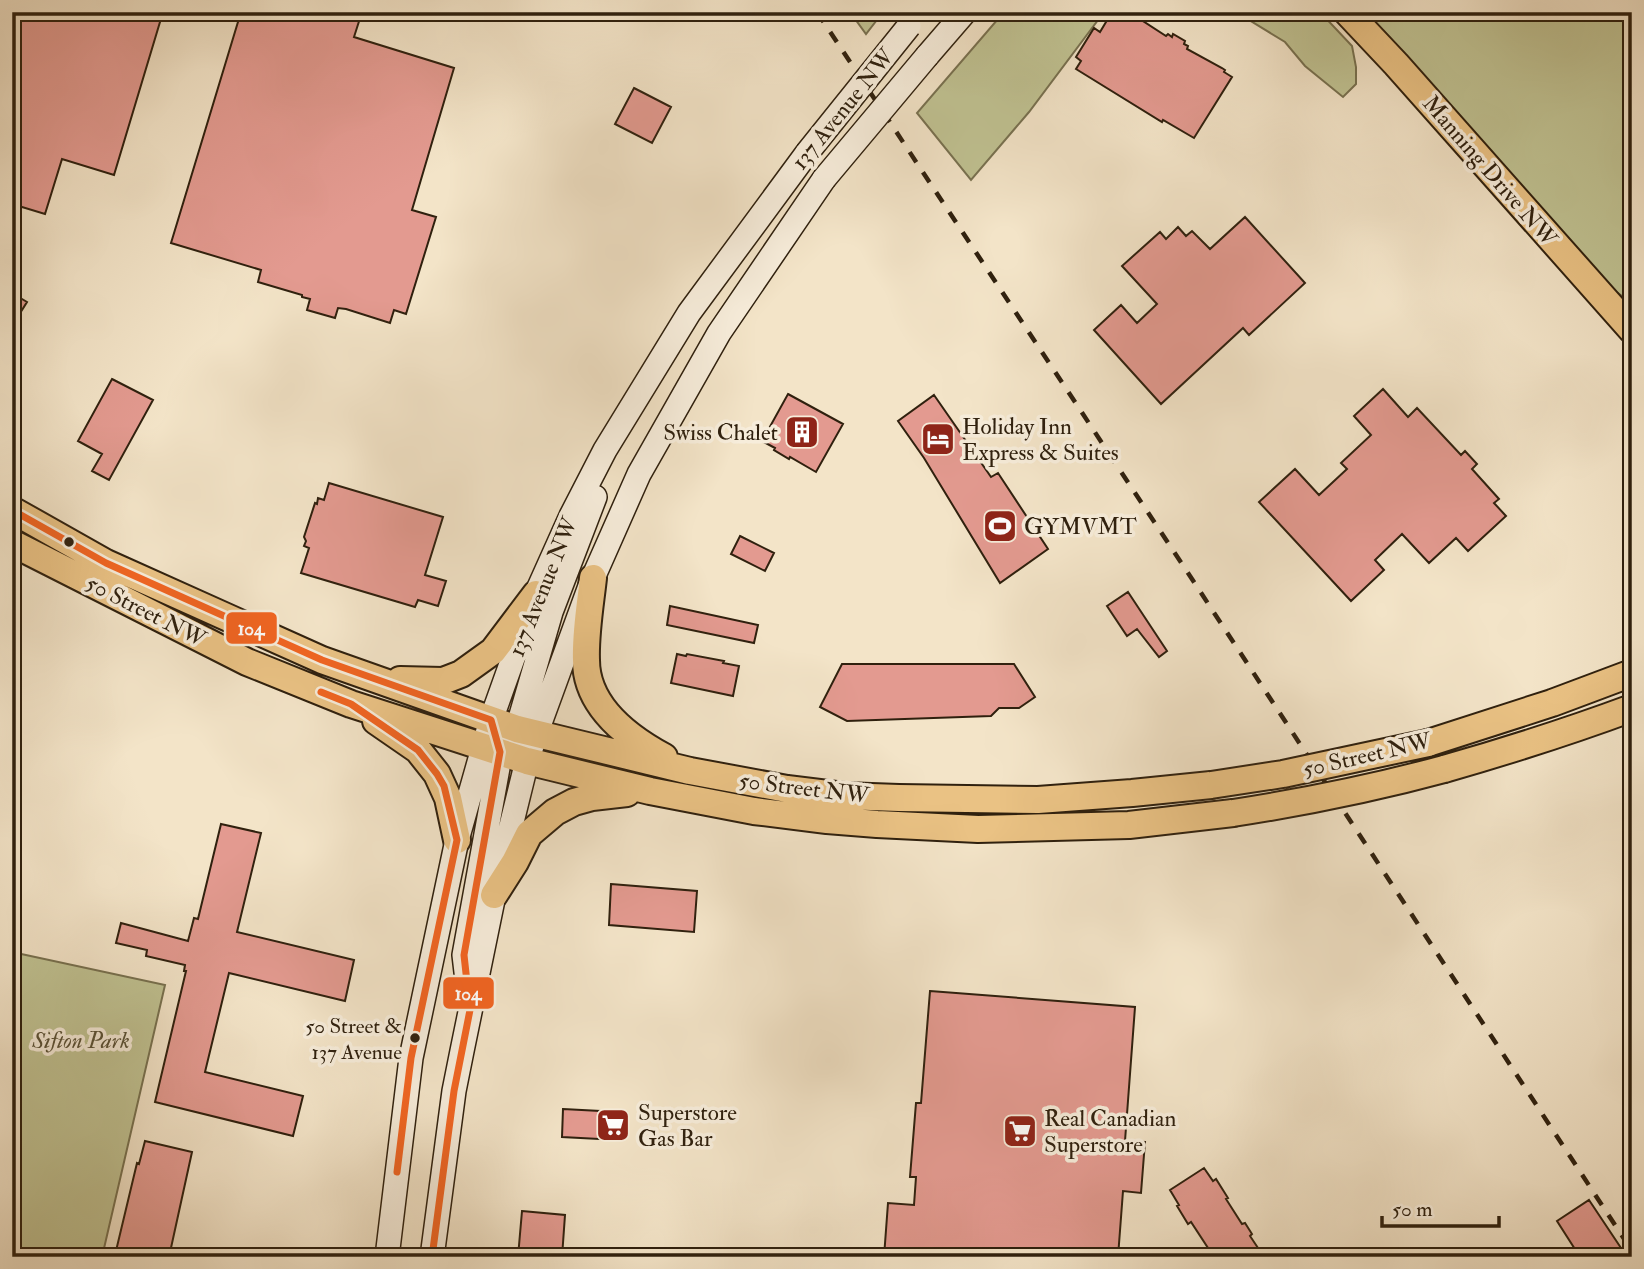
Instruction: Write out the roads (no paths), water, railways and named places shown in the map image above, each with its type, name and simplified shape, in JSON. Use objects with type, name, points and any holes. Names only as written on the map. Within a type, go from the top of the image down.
[{"type":"main road","name":"137 Avenue NW","points":[[432,1257],[454,1091],[494,895],[527,761],[527,732],[639,474],[719,333],[824,179],[965,12]]},
{"type":"main road","name":"Manning Drive NW","points":[[1347,12],[1632,330]]},
{"type":"main road","name":"137 Avenue NW","points":[[387,1257],[411,1058],[457,840],[491,749],[491,720],[536,594],[571,516],[605,450],[689,313],[807,153],[915,19]]},
{"type":"main road","points":[[527,732],[551,612],[595,500],[605,450]]},
{"type":"main road","name":"50 Street NW","points":[[12,510],[106,563],[322,660],[491,720],[527,732],[690,771],[786,789],[844,796],[1038,800],[1211,785],[1283,774],[1428,743],[1552,703],[1632,673]]},
{"type":"main road","name":"50 Street NW","points":[[12,543],[247,662],[352,704],[527,761],[650,791],[754,811],[827,820],[978,829],[1129,825],[1233,813],[1391,784],[1505,752],[1632,708]]},
{"type":"main road","points":[[593,578],[585,662],[591,686],[621,730],[642,746],[690,771]]},
{"type":"main road","points":[[374,679],[443,681],[461,674],[493,651],[536,594]]},
{"type":"main road","points":[[352,704],[422,754],[437,774],[448,798],[457,840]]},
{"type":"main road","points":[[470,1010],[464,955],[498,768],[491,749]]},
{"type":"main road","points":[[494,895],[530,834],[555,812],[574,802],[592,797],[650,791]]},
{"type":"railway","points":[[817,12],[1632,1251]]},
{"type":"place","name":"Swiss Chalet","points":[[802,432]]},
{"type":"place","name":"Holiday Inn Express & Suites","points":[[938,439]]},
{"type":"place","name":"GYMVMT","points":[[1000,526]]},
{"type":"place","name":"50 Street & 137 Avenue","points":[[415,1038]]},
{"type":"place","name":"Superstore Gas Bar","points":[[613,1125]]},
{"type":"place","name":"Real Canadian Superstore","points":[[1020,1131]]},
{"type":"park label","name":"Sifton Park","points":[[81,1040]]}]
